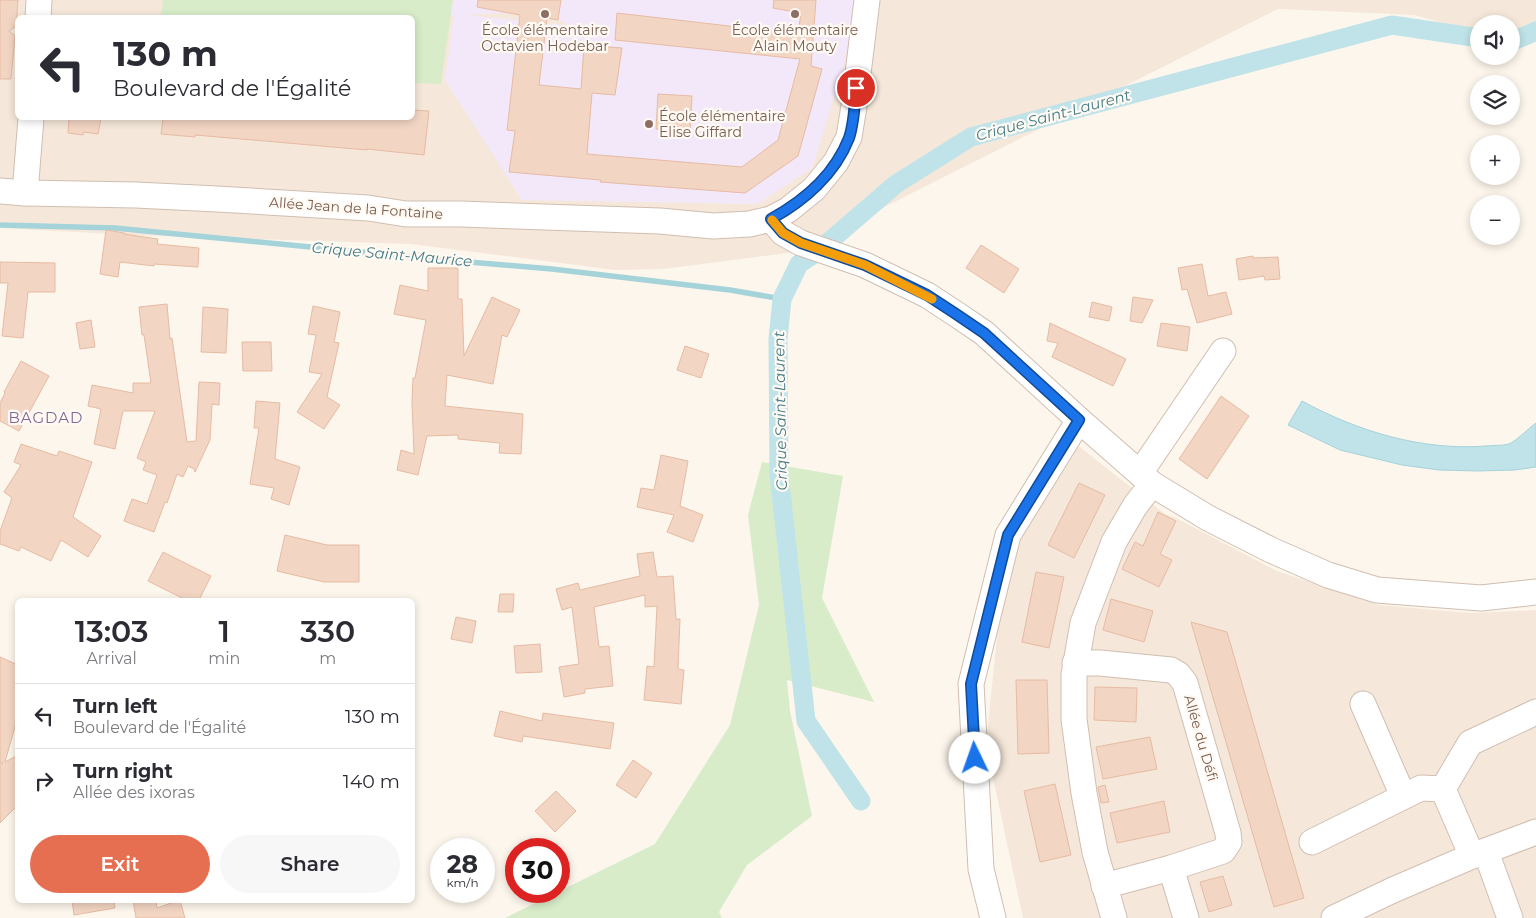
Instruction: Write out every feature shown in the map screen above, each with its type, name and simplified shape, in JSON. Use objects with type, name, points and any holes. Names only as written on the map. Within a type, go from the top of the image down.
[{"type":"street","points":[[38,15],[39,0]]},
{"type":"street","name":"Allée Jean de la Fontaine","points":[[0,191],[136,195],[368,208],[406,214],[660,221],[713,226],[750,224],[771,219],[788,210],[814,189],[836,162],[849,137],[866,0]]},
{"type":"street","points":[[26,193],[31,120]]},
{"type":"street","points":[[771,219],[783,233],[801,243],[865,265],[927,295],[956,314],[984,333],[1146,478],[1208,518],[1271,550],[1328,575],[1378,590],[1481,598],[1536,592]]},
{"type":"street","points":[[1114,918],[1095,852],[1084,793],[1074,719],[1075,663],[1083,623],[1114,542],[1135,506],[1146,478],[1222,351]]},
{"type":"street","points":[[993,918],[981,869],[971,684],[1008,535],[1079,420]]},
{"type":"street","name":"Allée du Défi","points":[[1075,663],[1100,663],[1171,670],[1178,674],[1185,683],[1228,833],[1229,842],[1223,851],[1171,868],[1104,886]]},
{"type":"street","points":[[1363,704],[1402,796]]},
{"type":"street","points":[[1443,789],[1470,743],[1536,712]]},
{"type":"street","points":[[1312,842],[1421,788],[1443,789]]},
{"type":"street","points":[[1443,789],[1479,854],[1510,918]]},
{"type":"street","points":[[1334,918],[1393,890],[1536,832]]},
{"type":"street","points":[[1171,868],[1186,918]]},
{"type":"shaded area","points":[[0,0],[1536,0],[1536,31],[1520,38],[1520,15],[1470,15],[1470,31],[1415,15],[1278,9],[795,252],[664,269],[615,270],[411,244],[131,235],[0,228]]},
{"type":"shaded area","name":"École élémentaire Elise Giffard","points":[[453,0],[854,0],[844,65],[812,168],[758,204],[522,200],[445,80],[454,15],[451,15]],"holes":[[[505,13],[558,20],[574,26],[466,15]]]},
{"type":"shaded area","points":[[1076,444],[1165,514],[1277,571],[1379,605],[1471,613],[1536,610],[1536,918],[1023,918],[986,745],[1004,567]]},
{"type":"green space","points":[[163,0],[453,0],[441,84],[415,83],[415,15],[161,15]]},
{"type":"green space","points":[[762,462],[843,476],[822,598],[874,702],[787,680],[790,711],[812,816],[747,865],[719,912],[722,918],[505,918],[535,903],[570,903],[570,886],[655,844],[730,725],[759,605],[748,515]]},
{"type":"water","points":[[1302,401],[1323,412],[1368,430],[1414,442],[1438,445],[1462,447],[1506,445],[1536,423],[1536,467],[1515,470],[1439,470],[1402,465],[1340,450],[1288,425]]},
{"type":"building","points":[[0,0],[18,0],[15,27],[9,31],[15,36],[11,79],[0,79]]},
{"type":"building","points":[[478,0],[561,0],[558,20],[547,18],[539,85],[581,89],[584,45],[622,48],[615,95],[592,93],[587,154],[742,167],[778,140],[800,59],[615,40],[617,13],[798,34],[801,13],[773,8],[774,0],[816,0],[811,66],[822,69],[798,156],[745,193],[600,182],[601,180],[509,172],[515,131],[507,130],[520,15],[477,7]]},
{"type":"building","points":[[658,94],[692,96],[690,131],[656,129]]},
{"type":"building","points":[[415,110],[429,111],[424,155],[195,135],[195,137],[161,134],[163,120],[415,120]]},
{"type":"building","points":[[69,120],[101,120],[98,134],[84,132],[83,135],[68,133]]},
{"type":"building","points":[[106,230],[158,239],[157,244],[199,248],[198,267],[154,264],[154,266],[120,262],[118,277],[100,274]]},
{"type":"building","points":[[981,245],[1019,269],[1004,293],[966,268]]},
{"type":"building","points":[[1253,256],[1253,258],[1278,257],[1280,279],[1265,280],[1264,276],[1239,280],[1236,259]]},
{"type":"building","points":[[0,262],[55,263],[55,292],[28,292],[23,338],[2,336],[8,283],[0,283]]},
{"type":"building","points":[[1202,264],[1208,296],[1226,292],[1232,314],[1197,323],[1187,289],[1182,290],[1178,268]]},
{"type":"building","points":[[428,268],[458,268],[458,299],[462,299],[464,356],[492,297],[520,310],[507,337],[502,335],[493,384],[447,375],[445,406],[523,414],[521,454],[499,453],[500,443],[458,439],[458,435],[427,436],[418,475],[397,470],[401,450],[414,454],[413,378],[415,378],[426,320],[394,314],[400,285],[428,291]]},
{"type":"building","points":[[1133,297],[1153,300],[1142,323],[1130,321]]},
{"type":"building","points":[[1092,302],[1112,307],[1109,321],[1089,317]]},
{"type":"building","points":[[167,304],[170,339],[172,338],[187,442],[196,441],[199,382],[220,383],[219,405],[212,404],[210,440],[195,472],[194,469],[188,466],[183,477],[177,474],[154,532],[124,521],[132,499],[147,504],[157,475],[143,470],[146,462],[137,458],[155,411],[123,411],[115,449],[94,444],[101,409],[88,406],[92,385],[133,393],[133,383],[151,383],[139,307]]},
{"type":"building","points":[[313,306],[340,312],[334,342],[339,343],[327,397],[340,405],[324,429],[297,412],[322,374],[309,372],[316,335],[308,334]]},
{"type":"building","points":[[203,307],[228,309],[226,353],[201,352]]},
{"type":"building","points":[[91,320],[95,347],[80,349],[76,323]]},
{"type":"building","points":[[1050,323],[1126,359],[1113,386],[1052,357],[1058,343],[1047,341]]},
{"type":"building","points":[[1161,323],[1190,327],[1187,351],[1157,346]]},
{"type":"building","points":[[242,342],[271,342],[272,371],[243,371]]},
{"type":"building","points":[[685,346],[709,354],[701,378],[677,370]]},
{"type":"building","points":[[21,361],[49,376],[19,431],[0,421],[0,403]]},
{"type":"building","points":[[1221,396],[1249,416],[1207,479],[1179,459]]},
{"type":"building","points":[[256,401],[280,403],[275,459],[300,467],[289,505],[271,499],[274,488],[250,484],[259,428],[254,428]]},
{"type":"building","points":[[21,444],[57,456],[59,451],[92,462],[73,517],[101,536],[88,557],[61,540],[51,561],[21,547],[19,551],[0,544],[0,531],[12,498],[4,492],[21,465],[14,462]]},
{"type":"building","points":[[661,455],[688,461],[680,506],[703,515],[693,542],[667,532],[674,515],[637,507],[641,488],[654,490]]},
{"type":"building","points":[[1079,483],[1105,495],[1074,558],[1048,545]]},
{"type":"building","points":[[1158,512],[1176,521],[1160,554],[1172,560],[1159,587],[1122,569],[1135,542],[1143,546]]},
{"type":"building","points":[[285,535],[327,545],[359,545],[359,582],[324,582],[277,571]]},
{"type":"building","points":[[163,552],[211,576],[200,598],[182,598],[148,581]]},
{"type":"building","points":[[653,552],[657,577],[673,576],[676,619],[680,619],[678,669],[684,670],[681,704],[644,700],[647,666],[654,667],[657,606],[645,607],[645,595],[594,607],[599,647],[609,646],[613,686],[585,689],[585,693],[564,697],[559,667],[579,664],[572,607],[562,610],[556,589],[578,583],[580,590],[640,576],[637,554]]},
{"type":"building","points":[[1036,572],[1064,577],[1049,648],[1022,642]]},
{"type":"building","points":[[500,594],[514,594],[513,612],[498,612]]},
{"type":"building","points":[[1111,599],[1153,611],[1144,642],[1103,630]]},
{"type":"building","points":[[456,617],[476,621],[472,643],[451,639]]},
{"type":"building","points":[[1191,622],[1227,632],[1304,898],[1274,907]]},
{"type":"building","points":[[540,644],[542,672],[516,673],[514,646]]},
{"type":"building","points":[[0,657],[15,664],[15,727],[5,762],[15,757],[15,808],[0,823],[0,765],[3,763],[0,763]]},
{"type":"building","points":[[1016,680],[1047,680],[1049,753],[1018,754]]},
{"type":"building","points":[[1095,687],[1137,688],[1136,722],[1094,720]]},
{"type":"building","points":[[500,711],[542,721],[543,713],[614,723],[610,749],[523,736],[522,742],[494,736]]},
{"type":"building","points":[[1150,737],[1157,769],[1103,779],[1096,747]]},
{"type":"building","points":[[633,760],[652,773],[636,798],[616,785]]},
{"type":"building","points":[[1055,784],[1071,855],[1040,862],[1024,791]]},
{"type":"building","points":[[1105,785],[1109,802],[1101,803],[1098,787]]},
{"type":"building","points":[[556,791],[576,811],[555,832],[535,811]]},
{"type":"building","points":[[1164,801],[1170,832],[1117,843],[1110,813]]},
{"type":"building","points":[[1223,876],[1232,905],[1209,912],[1200,882]]},
{"type":"building","points":[[72,903],[114,903],[115,908],[74,915]]},
{"type":"building","points":[[134,903],[156,903],[157,908],[171,903],[181,903],[185,918],[136,918]]},
{"type":"waterway","name":"Crique Saint-Laurent","points":[[861,801],[806,721],[779,474],[778,339],[782,299],[799,264],[817,252],[896,184],[971,137],[1392,25],[1470,37]]},
{"type":"waterway","name":"Crique Saint-Laurent","points":[[1520,38],[1536,31]]},
{"type":"waterway","name":"Crique Saint-Maurice","points":[[0,225],[115,228],[552,269],[730,290],[782,299]]},
{"type":"slow traffic","points":[[772,220],[783,233],[801,243],[865,265],[932,299]]},
{"type":"place","name":"École élémentaire Octavien Hodebar","points":[[545,14]]},
{"type":"place","name":"École élémentaire Alain Mouty","points":[[795,14]]},
{"type":"place","name":"École élémentaire Elise Giffard","points":[[649,124]]},
{"type":"district","name":"BAGDAD","points":[[46,417]]},
{"type":"route","points":[[856,88],[849,137],[836,162],[814,189],[788,210],[771,219],[783,233],[801,243],[865,265],[927,295],[984,333],[1079,420],[1008,535],[971,684],[975,758]]}]
